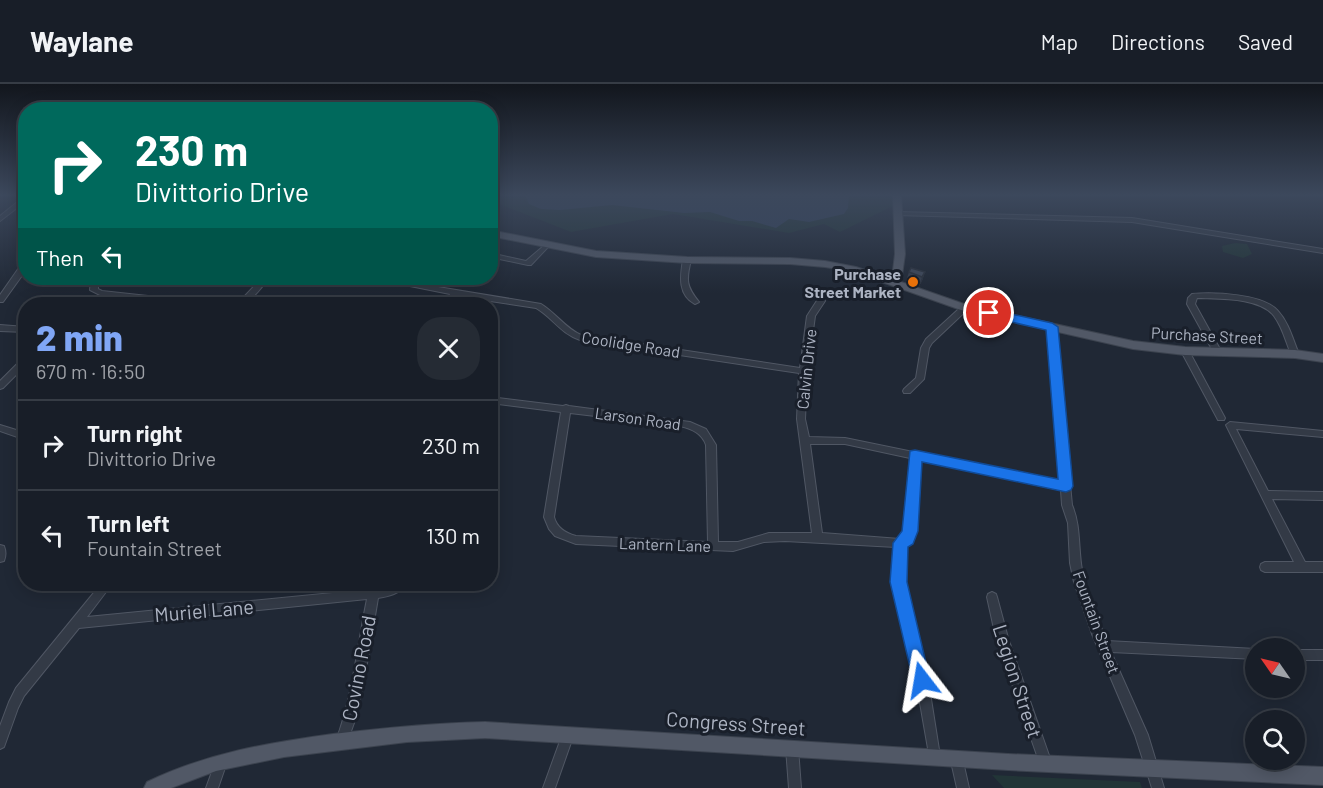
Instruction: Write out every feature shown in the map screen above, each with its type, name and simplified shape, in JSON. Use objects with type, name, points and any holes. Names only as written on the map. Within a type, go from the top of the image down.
[{"type":"main road","points":[[895,284],[899,274],[898,228]]},
{"type":"main road","name":"Purchase Street","points":[[498,235],[596,254],[687,260],[790,261],[825,264],[852,269],[965,308],[1133,345],[1185,351],[1294,354],[1323,358]]},
{"type":"main road","name":"Congress Street","points":[[153,788],[221,762],[273,750],[428,731],[485,730],[1046,764],[1323,776]]},
{"type":"street","points":[[1180,228],[1323,251]]},
{"type":"street","points":[[498,257],[528,263],[546,246]]},
{"type":"street","points":[[687,260],[682,280],[683,288],[694,302]]},
{"type":"street","points":[[0,300],[18,275]]},
{"type":"street","points":[[94,285],[93,290],[100,293],[137,297]]},
{"type":"street","points":[[248,297],[259,285]]},
{"type":"street","name":"Coolidge Road","points":[[414,285],[480,297]]},
{"type":"street","points":[[433,289],[436,285]]},
{"type":"street","points":[[451,297],[454,293]]},
{"type":"street","points":[[1217,351],[1191,304],[1192,298],[1250,301],[1271,308],[1277,315],[1294,354]]},
{"type":"street","name":"Coolidge Road","points":[[498,300],[538,306],[550,313],[562,329],[580,337],[804,371]]},
{"type":"street","name":"Calvin Drive","points":[[818,538],[801,419],[811,315],[821,301]]},
{"type":"street","points":[[907,391],[920,379],[925,348],[929,341],[965,308]]},
{"type":"street","name":"Fountain Street","points":[[1052,327],[1066,505],[1072,515],[1078,581],[1153,769],[1158,788]]},
{"type":"street","points":[[0,328],[18,329]]},
{"type":"street","points":[[1185,351],[1221,418]]},
{"type":"street","points":[[0,386],[18,368]]},
{"type":"street","name":"Larson Road","points":[[498,401],[696,426],[704,432],[711,445],[713,545]]},
{"type":"street","name":"Lantern Lane","points":[[566,408],[549,513],[554,530],[563,536],[576,540],[745,546],[767,537],[901,543]]},
{"type":"street","points":[[1302,567],[1230,425],[1323,434]]},
{"type":"street","points":[[0,428],[18,434]]},
{"type":"street","points":[[805,440],[845,441],[1066,486]]},
{"type":"street","points":[[915,455],[910,531],[908,539],[901,543],[898,582],[922,680],[934,756]]},
{"type":"street","points":[[1266,495],[1323,496]]},
{"type":"street","points":[[0,549],[0,558]]},
{"type":"street","points":[[1265,567],[1323,567]]},
{"type":"street","points":[[0,743],[20,692],[101,591]]},
{"type":"street","name":"Muriel Lane","points":[[76,622],[391,591]]},
{"type":"street","name":"Covino Road","points":[[342,741],[354,710],[363,642],[373,594]]},
{"type":"street","name":"Legion Street","points":[[992,597],[1002,638],[1046,764]]},
{"type":"street","points":[[1104,646],[1245,653]]},
{"type":"street","points":[[1305,655],[1323,656]]},
{"type":"street","points":[[549,788],[568,734]]},
{"type":"street","points":[[792,748],[795,788]]},
{"type":"street","points":[[956,757],[963,788]]},
{"type":"street","points":[[212,788],[221,762]]},
{"type":"shaded area","points":[[560,228],[594,228],[571,232]]},
{"type":"shaded area","points":[[758,228],[809,228],[789,233]]},
{"type":"shaded area","points":[[832,228],[848,228],[840,232]]},
{"type":"shaded area","points":[[1235,243],[1247,244],[1252,254],[1243,258],[1223,252],[1222,246]]},
{"type":"shaded area","points":[[992,775],[1140,782],[1142,788],[1004,788]]},
{"type":"building","points":[[911,268],[925,272],[922,277],[909,272]]},
{"type":"place","name":"Purchase Street Market","points":[[913,282]]},
{"type":"route","points":[[922,680],[898,582],[901,543],[908,539],[910,531],[915,455],[1066,486],[1052,327],[989,313]]}]
